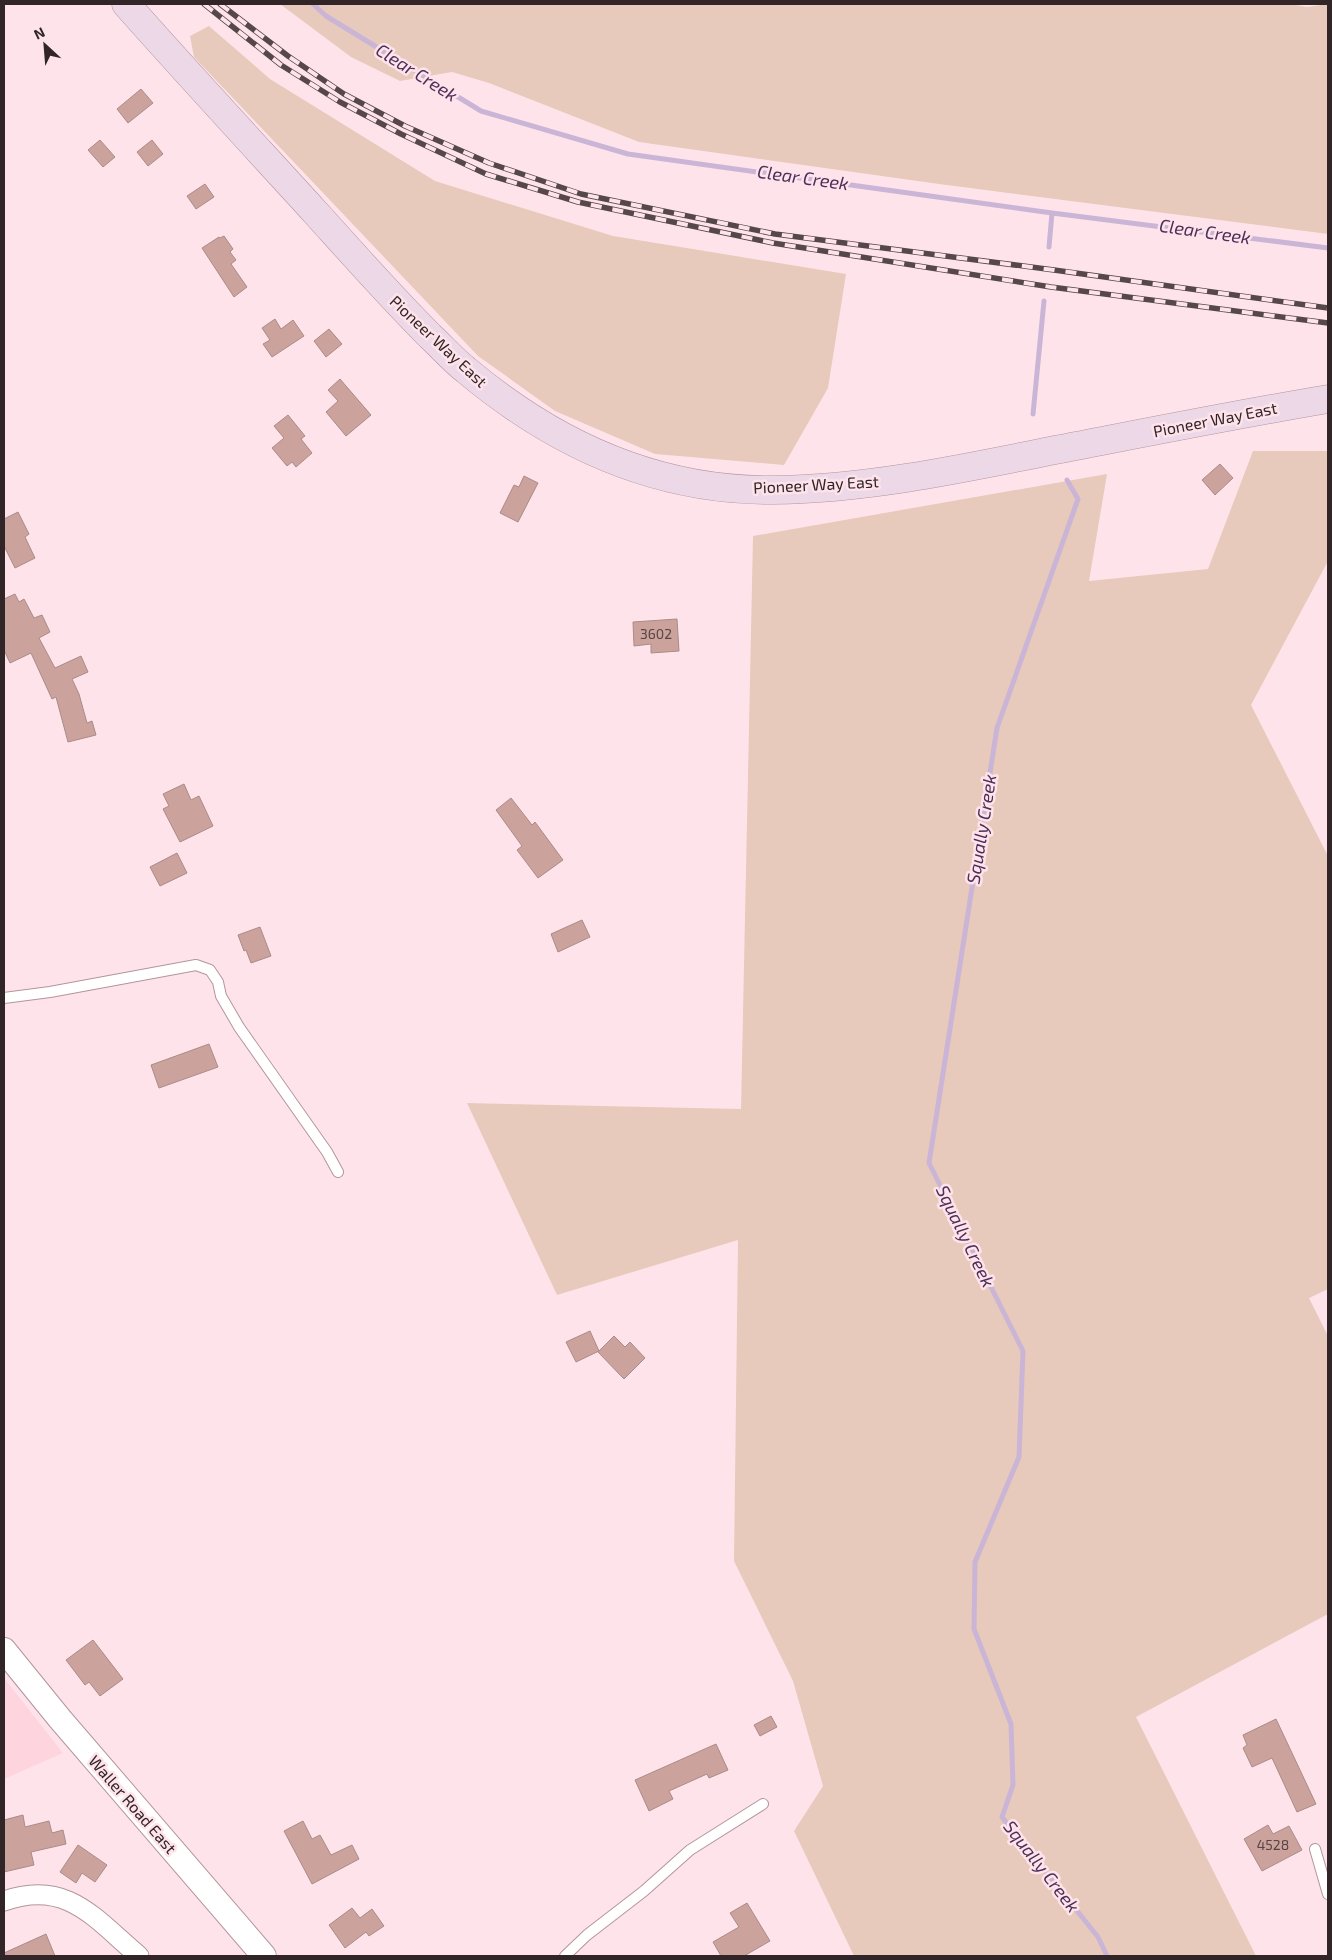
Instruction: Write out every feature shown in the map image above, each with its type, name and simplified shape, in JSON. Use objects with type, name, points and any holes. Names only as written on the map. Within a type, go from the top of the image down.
[{"type":"main road","name":"Pioneer Way East","points":[[126,4],[402,308],[464,368],[501,398],[551,431],[600,456],[643,472],[684,482],[722,488],[772,490],[868,483],[980,465],[1223,417],[1328,399]]},
{"type":"street","name":"Waller Road East","points":[[4,1650],[264,1956]]},
{"type":"street","points":[[4,1901],[38,1893],[54,1895],[70,1901],[89,1913],[139,1956]]},
{"type":"lane","points":[[4,998],[50,992],[196,965],[210,970],[218,982],[221,996],[239,1027],[327,1152],[338,1172]]},
{"type":"lane","points":[[565,1956],[644,1891],[690,1850],[763,1804]]},
{"type":"lane","points":[[1315,1849],[1328,1894]]},
{"type":"shaded area","points":[[280,4],[1290,4],[1307,7],[1328,4],[1328,234],[939,184],[639,142],[489,83],[452,72],[400,81],[351,57]]},
{"type":"shaded area","points":[[209,26],[270,79],[435,181],[613,236],[846,274],[828,388],[784,465],[655,454],[555,411],[478,356],[194,57],[190,36]]},
{"type":"shaded area","points":[[1253,451],[1328,451],[1328,561],[1251,705],[1328,856],[1328,1289],[1309,1298],[1328,1336],[1328,1614],[1136,1717],[1256,1956],[854,1956],[794,1831],[823,1786],[793,1681],[734,1561],[738,1240],[557,1295],[467,1103],[741,1109],[753,536],[1107,474],[1089,581],[1208,569]]},
{"type":"shaded area","points":[[4,1678],[63,1753],[4,1779]]},
{"type":"building","points":[[141,89],[153,103],[128,123],[117,109]]},
{"type":"building","points":[[100,140],[115,157],[103,167],[88,150]]},
{"type":"building","points":[[152,140],[163,154],[148,166],[137,152]]},
{"type":"building","points":[[205,184],[214,197],[196,209],[187,196]]},
{"type":"building","points":[[224,236],[233,249],[230,252],[236,260],[231,264],[247,287],[234,297],[202,248],[219,237]]},
{"type":"building","points":[[275,319],[281,329],[293,320],[304,336],[272,357],[263,344],[270,340],[262,328]]},
{"type":"building","points":[[329,329],[342,344],[326,357],[314,341]]},
{"type":"building","points":[[340,379],[371,415],[346,436],[326,412],[338,401],[328,390]]},
{"type":"building","points":[[288,415],[305,436],[301,439],[312,453],[296,467],[292,462],[287,466],[272,448],[284,438],[274,426]]},
{"type":"building","points":[[1220,464],[1233,478],[1215,495],[1202,480]]},
{"type":"building","points":[[524,476],[538,483],[518,522],[500,513],[514,485],[519,487]]},
{"type":"building","points":[[18,512],[29,534],[25,537],[35,558],[15,568],[4,546],[4,519]]},
{"type":"building","points":[[15,594],[19,602],[24,599],[34,618],[42,615],[50,632],[39,638],[55,668],[81,656],[88,672],[72,679],[79,694],[87,723],[92,721],[96,735],[68,742],[56,697],[52,699],[31,653],[10,663],[4,650],[4,599]]},
{"type":"building","points":[[677,619],[679,651],[651,653],[651,644],[634,646],[633,622]]},
{"type":"building","points":[[184,784],[191,800],[199,796],[213,826],[180,842],[163,809],[169,806],[163,794]]},
{"type":"building","points":[[511,798],[532,825],[535,822],[563,860],[538,878],[517,850],[522,846],[496,810]]},
{"type":"building","points":[[177,853],[187,873],[160,886],[150,867]]},
{"type":"building","points":[[582,920],[590,937],[558,952],[551,934]]},
{"type":"building","points":[[260,927],[271,956],[251,963],[238,935]]},
{"type":"building","points":[[209,1044],[218,1067],[159,1088],[151,1065]]},
{"type":"building","points":[[590,1331],[599,1351],[576,1362],[566,1342]]},
{"type":"building","points":[[614,1336],[625,1347],[630,1342],[645,1358],[624,1379],[598,1352]]},
{"type":"building","points":[[93,1640],[123,1679],[100,1696],[89,1682],[85,1685],[66,1660]]},
{"type":"building","points":[[771,1716],[777,1727],[760,1736],[754,1725]]},
{"type":"building","points":[[1276,1719],[1316,1804],[1297,1812],[1272,1758],[1252,1767],[1243,1748],[1247,1745],[1243,1735]]},
{"type":"building","points":[[716,1744],[728,1770],[709,1778],[707,1774],[669,1791],[673,1799],[649,1811],[635,1780]]},
{"type":"building","points":[[23,1815],[25,1827],[49,1821],[52,1833],[63,1830],[66,1844],[31,1852],[34,1865],[4,1872],[4,1820]]},
{"type":"building","points":[[303,1821],[312,1839],[320,1835],[331,1855],[352,1845],[359,1859],[312,1884],[284,1831]]},
{"type":"building","points":[[1268,1825],[1273,1834],[1289,1826],[1302,1850],[1262,1871],[1244,1839]]},
{"type":"building","points":[[78,1845],[107,1865],[95,1882],[82,1873],[76,1883],[60,1872]]},
{"type":"building","points":[[747,1903],[770,1941],[744,1956],[721,1956],[713,1942],[739,1927],[730,1913]]},
{"type":"building","points":[[352,1908],[360,1918],[372,1909],[384,1926],[369,1936],[366,1932],[345,1948],[329,1925]]},
{"type":"building","points":[[46,1934],[55,1956],[4,1956],[4,1953]]},
{"type":"waterway","name":"Clear Creek","points":[[313,4],[326,16],[481,111],[628,154],[1052,213],[1328,248]]},
{"type":"waterway","name":"Squally Creek","points":[[1049,247],[1052,213]]},
{"type":"waterway","name":"Squally Creek","points":[[1033,414],[1044,301]]},
{"type":"waterway","name":"Squally Creek","points":[[1067,480],[1078,499],[997,728],[929,1163],[1023,1351],[1019,1457],[975,1562],[974,1629],[1011,1724],[1013,1785],[1002,1817],[1098,1937],[1107,1956]]},
{"type":"railway","points":[[204,4],[281,65],[340,102],[401,134],[486,174],[578,202],[773,243],[1051,287],[1328,323]]},
{"type":"railway","points":[[220,4],[288,56],[344,94],[405,126],[489,163],[581,194],[775,234],[1328,308]]}]
